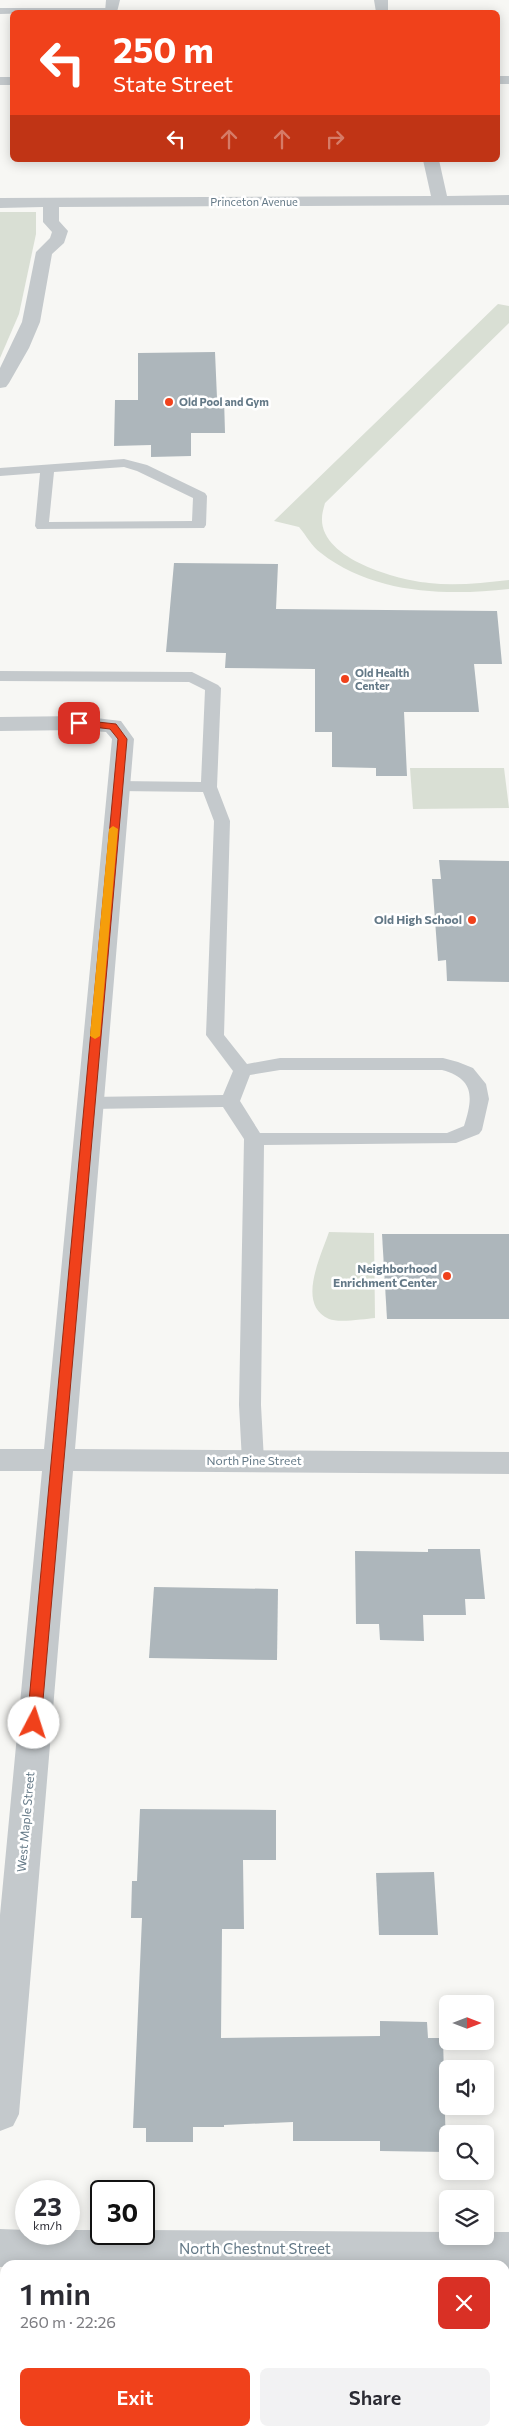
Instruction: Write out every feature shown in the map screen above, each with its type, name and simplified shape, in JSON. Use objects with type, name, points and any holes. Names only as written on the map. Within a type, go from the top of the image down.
[{"type":"street","points":[[431,162],[440,201]]},
{"type":"street","name":"Princeton Avenue","points":[[0,203],[509,200]]},
{"type":"street","points":[[0,383],[20,348],[31,322],[44,252],[58,240],[60,231],[51,222],[51,202]]},
{"type":"street","name":"West Maple Street","points":[[0,724],[79,723],[113,726],[123,739],[0,2114]]},
{"type":"street","name":"North Pine Street","points":[[0,1460],[509,1463]]},
{"type":"street","name":"North Chestnut Street","points":[[0,2248],[509,2251]]},
{"type":"lane","points":[[37,10],[112,8]]},
{"type":"lane","points":[[0,472],[124,463],[142,468],[200,496],[199,525],[42,526],[47,470]]},
{"type":"lane","points":[[0,676],[192,676],[213,688],[209,787],[222,821],[215,1036],[242,1070]]},
{"type":"lane","points":[[118,786],[209,787]]},
{"type":"lane","points":[[242,1070],[280,1064],[443,1064],[466,1072],[477,1082],[480,1109],[472,1130],[449,1139],[254,1139]]},
{"type":"lane","points":[[242,1070],[230,1100],[238,1118],[254,1139],[250,1405],[253,1462]]},
{"type":"lane","points":[[89,1103],[230,1100]]},
{"type":"shaded area","points":[[0,212],[36,212],[36,234],[19,314],[0,358]]},
{"type":"shaded area","points":[[498,304],[509,306],[509,323],[325,503],[322,518],[325,532],[333,545],[363,565],[381,572],[415,581],[439,584],[469,584],[509,580],[509,589],[460,592],[411,589],[387,584],[363,577],[341,567],[318,550],[299,527],[274,521]]},
{"type":"shaded area","points":[[410,768],[504,768],[509,808],[413,809]]},
{"type":"shaded area","points":[[329,1232],[374,1233],[375,1318],[333,1320],[319,1312],[314,1303],[312,1292],[314,1279]]},
{"type":"building","name":"Old Pool and Gym","points":[[215,352],[217,398],[224,398],[225,433],[191,433],[191,456],[151,457],[151,445],[114,446],[115,400],[138,400],[138,353]]},
{"type":"building","name":"Old Health Center","points":[[174,563],[278,564],[276,609],[497,611],[502,664],[474,664],[479,712],[404,712],[407,776],[376,776],[376,768],[332,767],[332,732],[315,732],[315,669],[225,668],[226,653],[166,652]]},
{"type":"building","name":"Old High School","points":[[439,860],[509,861],[509,982],[447,981],[446,960],[438,961],[432,879],[441,879]]},
{"type":"building","name":"Neighborhood Enrichment Center","points":[[382,1234],[509,1234],[509,1319],[387,1319]]},
{"type":"building","points":[[428,1549],[480,1549],[485,1599],[465,1599],[466,1615],[423,1615],[424,1641],[380,1640],[379,1624],[356,1624],[355,1551],[428,1552]]},
{"type":"building","points":[[154,1587],[278,1589],[277,1660],[149,1658]]},
{"type":"building","points":[[140,1809],[276,1810],[276,1860],[243,1860],[244,1929],[222,1929],[221,2038],[380,2036],[380,2021],[427,2022],[428,2038],[439,2038],[439,2050],[443,2050],[444,2060],[439,2060],[439,2115],[445,2115],[445,2125],[439,2125],[439,2152],[380,2151],[380,2141],[293,2141],[293,2122],[224,2125],[224,2127],[193,2127],[193,2142],[146,2142],[146,2128],[133,2128],[142,1918],[131,1918],[132,1881],[137,1881]]},
{"type":"building","points":[[434,1872],[438,1935],[379,1935],[376,1873]]},
{"type":"slow traffic","points":[[95,1036],[113,829]]},
{"type":"place","name":"Old Pool and Gym","points":[[169,402]]},
{"type":"place","name":"Old Health Center","points":[[345,679]]},
{"type":"place","name":"Old High School","points":[[472,920]]},
{"type":"place","name":"Neighborhood Enrichment Center","points":[[447,1276]]},
{"type":"route","points":[[34,1723],[112,840],[123,739],[113,726],[79,723]]}]
